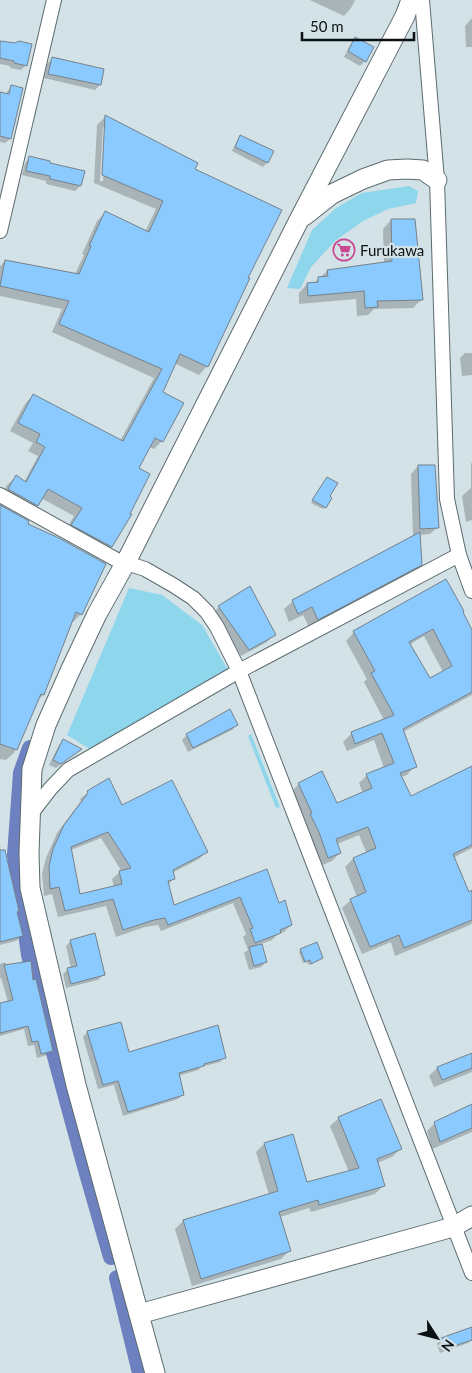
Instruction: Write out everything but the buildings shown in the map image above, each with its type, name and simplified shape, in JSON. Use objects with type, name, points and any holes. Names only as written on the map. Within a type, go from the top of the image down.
[{"type":"street","points":[[0,231],[54,0]]},
{"type":"street","points":[[155,1373],[76,1084],[30,888],[28,853],[32,769],[46,725],[98,614],[405,16],[411,0]]},
{"type":"street","points":[[422,0],[437,180],[447,499],[459,555],[472,591]]},
{"type":"street","points":[[299,220],[332,194],[363,179],[388,170],[423,170],[437,180]]},
{"type":"street","points":[[0,494],[117,560],[144,569],[173,585],[193,598],[207,612],[217,627],[239,671],[472,1273]]},
{"type":"street","points":[[30,815],[68,770],[239,671],[459,555]]},
{"type":"street","points":[[139,1314],[454,1226],[472,1216]]},
{"type":"shaded area","points":[[409,186],[418,191],[416,203],[388,209],[363,221],[335,241],[311,267],[300,289],[287,288],[312,230],[336,208],[362,193]]},
{"type":"shaded area","points":[[129,588],[162,595],[202,625],[228,670],[90,749],[67,735]]},
{"type":"shaded area","points":[[251,734],[280,807],[276,808],[248,736]]},
{"type":"waterway","points":[[30,748],[21,773],[15,855],[29,955],[111,1257]]},
{"type":"waterway","points":[[117,1278],[140,1373]]},
{"type":"place","name":"Furukawa","points":[[344,250]]}]
